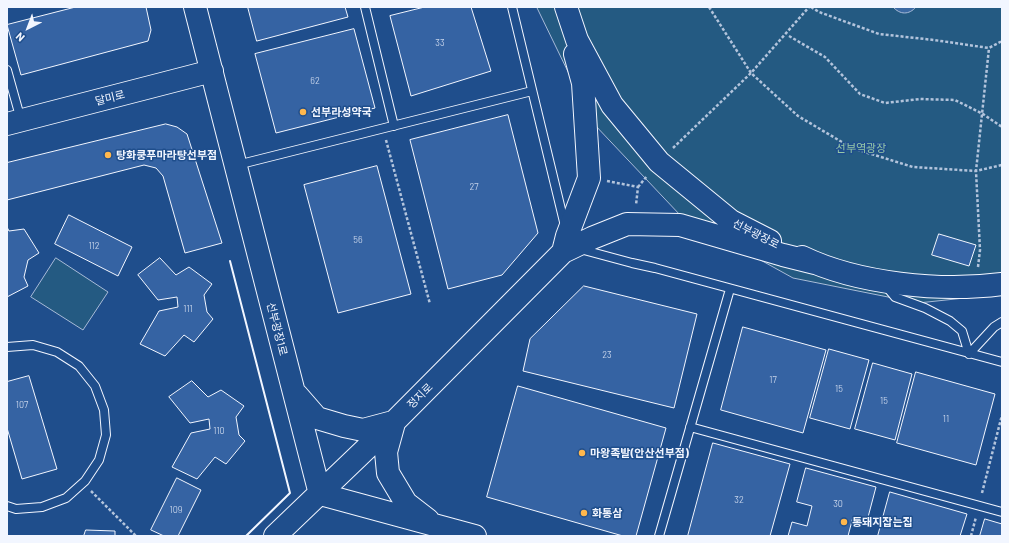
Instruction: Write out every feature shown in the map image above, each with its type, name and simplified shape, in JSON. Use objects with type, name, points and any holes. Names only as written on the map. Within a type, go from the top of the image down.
[{"type":"street","name":"선부광장1로","points":[[195,7],[320,494]]},
{"type":"street","points":[[562,7],[583,83],[589,178],[568,245]]},
{"type":"street","name":"선부광장로","points":[[566,7],[577,40],[612,105],[659,162],[731,221],[815,263],[881,281],[945,287],[1002,284]]},
{"type":"street","name":"달미로","points":[[14,122],[212,71]]},
{"type":"street","points":[[568,245],[592,238],[628,224],[680,225],[815,263]]},
{"type":"street","name":"정지로","points":[[275,536],[394,422],[568,245]]},
{"type":"street","points":[[294,392],[317,418],[363,430],[394,422],[386,452],[388,473],[406,503],[435,525]]},
{"type":"street","points":[[320,494],[475,536]]},
{"type":"lane","points":[[364,7],[394,126]]},
{"type":"lane","points":[[512,7],[568,245],[1002,362]]},
{"type":"lane","points":[[7,70],[14,122]]},
{"type":"lane","points":[[236,165],[532,91]]},
{"type":"lane","points":[[881,281],[895,297],[925,308],[950,321],[962,331],[969,354]]},
{"type":"lane","points":[[659,536],[730,288]]},
{"type":"lane","points":[[969,354],[994,327],[1002,322]]},
{"type":"lane","points":[[7,347],[33,346],[57,352],[79,366],[95,386],[104,410],[106,435],[99,460],[85,482],[66,498],[42,507],[7,510]]},
{"type":"lane","points":[[690,427],[1002,512]]},
{"type":"lane","points":[[7,506],[16,509]]},
{"type":"path","points":[[709,7],[751,73],[798,116],[852,148],[913,167],[976,171],[1002,164]]},
{"type":"path","points":[[659,162],[751,73],[810,7],[818,12],[879,34],[990,48],[1002,41]]},
{"type":"path","points":[[789,36],[825,57],[860,94],[885,103],[920,99],[955,100],[983,114],[1002,127]]},
{"type":"path","points":[[977,286],[980,250],[976,171],[990,48]]},
{"type":"path","points":[[383,128],[430,304]]},
{"type":"path","points":[[589,178],[638,187],[635,224]]},
{"type":"path","points":[[971,536],[1002,415]]},
{"type":"path","points":[[83,483],[136,536]]},
{"type":"green space","name":"선부역광장","points":[[537,7],[1002,7],[1002,294],[918,303],[793,278],[681,216],[593,123]]},
{"type":"green space","points":[[56,258],[108,292],[83,330],[31,297]]},
{"type":"shaded area","points":[[893,7],[916,7],[910,12],[902,13]]},
{"type":"building","points":[[76,7],[146,7],[151,30],[148,41],[21,75],[7,25]]},
{"type":"building","points":[[248,7],[345,7],[348,17],[257,41]]},
{"type":"building","points":[[425,7],[471,7],[491,71],[411,96],[390,16]]},
{"type":"building","points":[[354,29],[375,108],[276,133],[255,54]]},
{"type":"building","points":[[508,115],[538,233],[502,275],[448,289],[410,140]]},
{"type":"building","points":[[166,124],[177,127],[187,134],[222,243],[185,253],[163,176],[156,168],[144,165],[7,200],[7,163]]},
{"type":"building","points":[[377,166],[411,294],[338,313],[304,185]]},
{"type":"building","points":[[69,215],[132,247],[118,276],[55,244]]},
{"type":"building","points":[[7,227],[9,231],[24,229],[39,253],[28,260],[24,277],[28,286],[7,297]]},
{"type":"building","points":[[939,234],[976,245],[969,266],[932,255]]},
{"type":"building","points":[[160,258],[176,275],[189,267],[212,284],[204,295],[207,312],[213,319],[194,342],[184,335],[165,356],[140,344],[159,311],[178,307],[177,297],[158,300],[138,275]]},
{"type":"building","points":[[584,286],[697,314],[674,408],[523,371],[530,339]]},
{"type":"building","points":[[743,327],[826,350],[803,433],[721,410]]},
{"type":"building","points":[[829,349],[869,360],[850,429],[810,418]]},
{"type":"building","points":[[873,363],[912,374],[895,440],[855,429]]},
{"type":"building","points":[[916,372],[995,394],[976,465],[897,443]]},
{"type":"building","points":[[29,376],[57,469],[22,479],[7,428],[7,382]]},
{"type":"building","points":[[192,381],[208,397],[221,390],[244,406],[236,417],[239,435],[245,441],[226,464],[215,457],[197,479],[172,467],[191,433],[210,429],[209,419],[190,423],[169,397]]},
{"type":"building","points":[[518,386],[666,428],[636,536],[623,536],[487,497]]},
{"type":"building","points":[[713,443],[790,464],[770,536],[688,536]]},
{"type":"building","points":[[806,468],[876,487],[867,521],[853,517],[848,536],[788,536],[792,522],[807,526],[812,506],[797,502]]},
{"type":"building","points":[[177,478],[201,490],[178,536],[164,536],[151,530]]},
{"type":"building","points":[[890,492],[967,514],[960,536],[878,536]]},
{"type":"building","points":[[985,519],[1002,524],[1002,536],[980,536]]},
{"type":"building","points":[[86,530],[115,531],[115,536],[84,536]]},
{"type":"wall","points":[[230,261],[290,493],[246,536]]},
{"type":"place","name":"선부라성약국","points":[[303,112]]},
{"type":"place","name":"탕화쿵푸마라탕선부점","points":[[108,155]]},
{"type":"place","name":"마왕족발(안산선부점)","points":[[582,453]]},
{"type":"place","name":"화통삼","points":[[584,513]]},
{"type":"place","name":"통돼지잡는집","points":[[844,522]]}]
